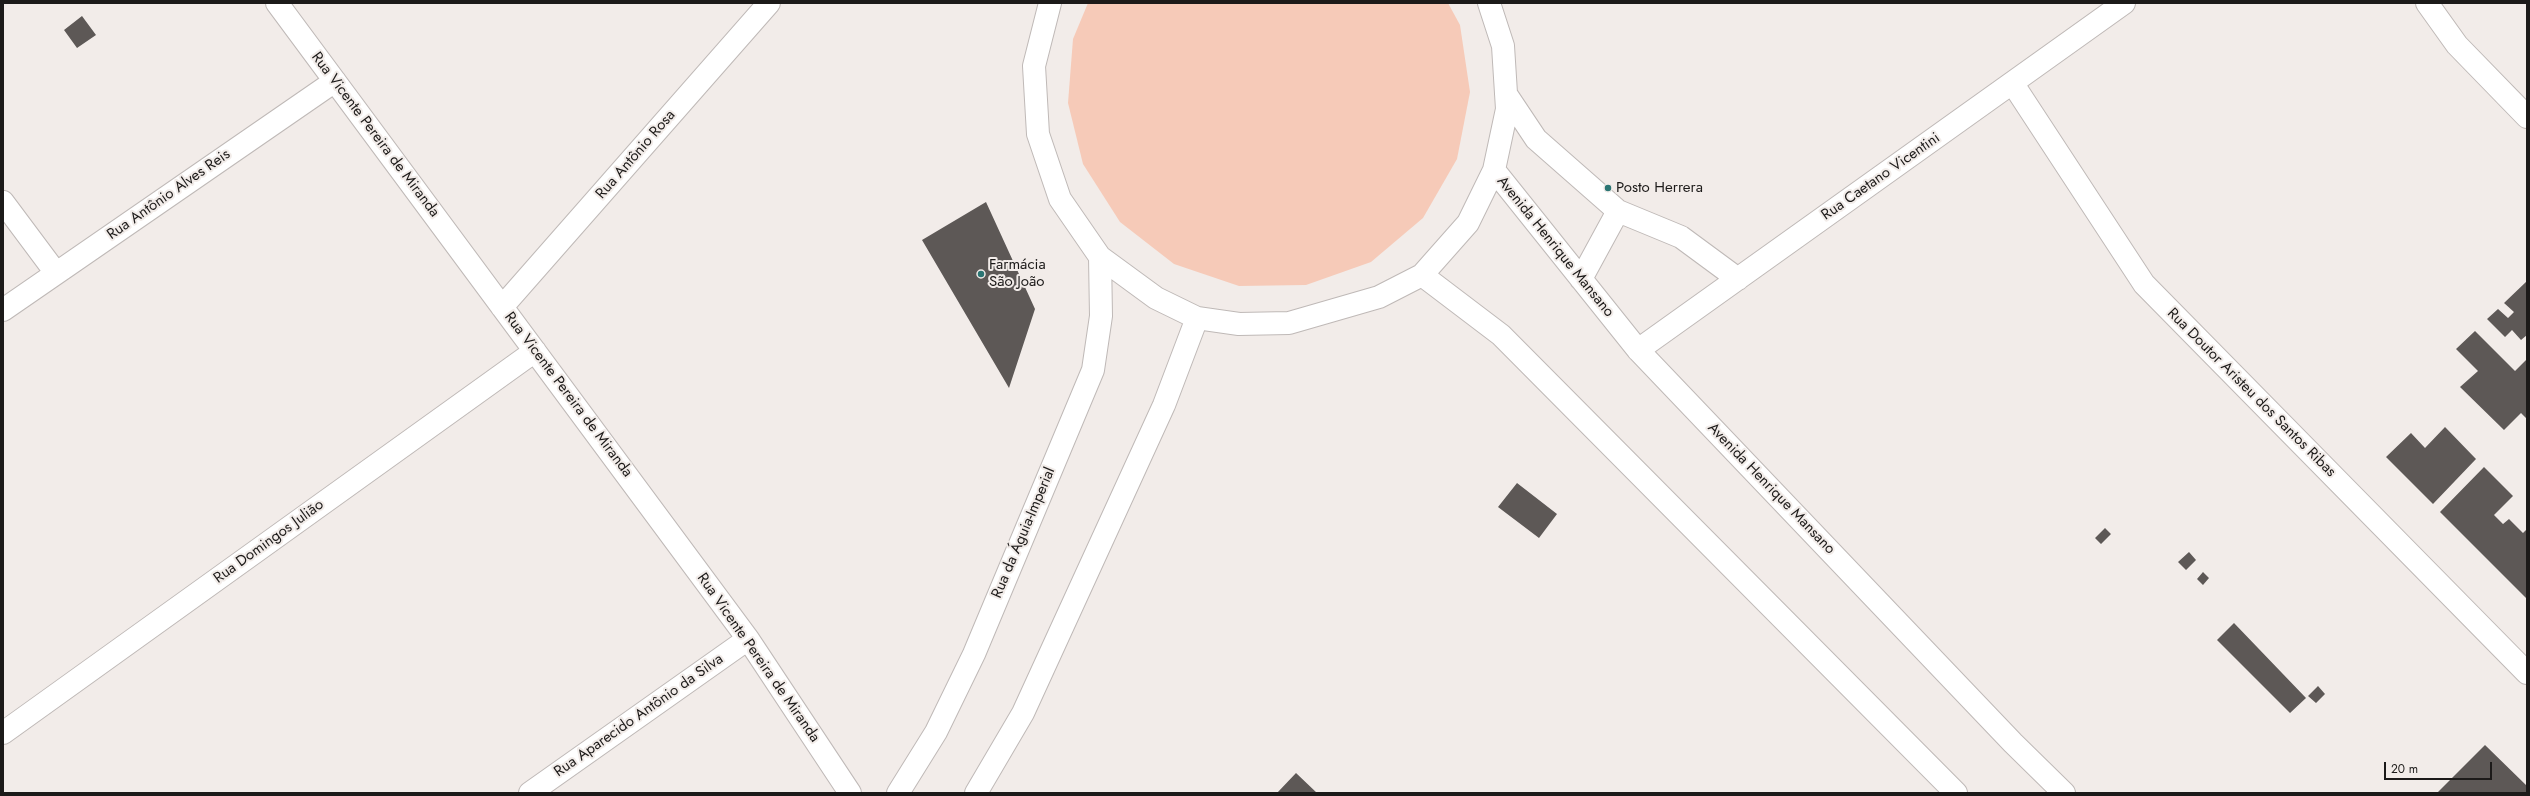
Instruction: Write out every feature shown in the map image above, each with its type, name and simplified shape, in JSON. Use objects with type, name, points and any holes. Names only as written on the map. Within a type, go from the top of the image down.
[{"type":"street","name":"Rua Vicente Pereira de Miranda","points":[[277,3],[748,638],[850,793]]},
{"type":"street","name":"Rua Antônio Rosa","points":[[502,307],[769,3]]},
{"type":"street","points":[[1050,3],[1034,66],[1038,134],[1060,199],[1100,257],[1156,298],[1197,318],[1239,324],[1289,323],[1379,297],[1422,275],[1468,223],[1494,170],[1507,109],[1503,46],[1489,3]]},
{"type":"street","name":"Rua Caetano Vicentini","points":[[1638,350],[2013,84],[2124,3]]},
{"type":"street","points":[[2428,3],[2457,45],[2527,117]]},
{"type":"street","name":"Rua Antônio Alves Reis","points":[[3,310],[335,81]]},
{"type":"street","name":"Rua Doutor Aristeu dos Santos Ribas","points":[[2013,84],[2144,284],[2527,673]]},
{"type":"street","points":[[1506,94],[1536,139],[1618,211],[1681,237],[1738,279]]},
{"type":"street","name":"Avenida Henrique Mansano","points":[[1494,170],[1638,350],[2013,743],[2064,793]]},
{"type":"street","points":[[3,202],[56,273]]},
{"type":"street","points":[[1581,279],[1618,211]]},
{"type":"street","name":"Rua da Águia-Imperial","points":[[898,793],[936,732],[974,654],[1092,370],[1101,316],[1100,257]]},
{"type":"street","points":[[1422,275],[1501,335],[1956,793]]},
{"type":"street","points":[[976,793],[1023,713],[1164,405],[1197,318]]},
{"type":"street","name":"Rua Domingos Julião","points":[[3,733],[535,351]]},
{"type":"street","name":"Rua Aparecido Antônio da Silva","points":[[530,793],[748,638]]},
{"type":"shaded area","points":[[1088,3],[1448,3],[1460,25],[1470,92],[1457,159],[1423,218],[1371,262],[1306,285],[1239,286],[1174,264],[1120,222],[1083,164],[1068,103],[1073,39]]},
{"type":"building","points":[[82,16],[96,35],[77,48],[64,30]]},
{"type":"building","name":"Farmácia São João","points":[[986,202],[1035,309],[1009,388],[922,240]]},
{"type":"building","points":[[2527,281],[2527,335],[2521,340],[2512,330],[2505,337],[2487,319],[2498,309],[2508,318],[2514,312],[2504,303]]},
{"type":"building","points":[[2475,331],[2515,371],[2527,359],[2527,419],[2521,413],[2504,430],[2460,387],[2478,371],[2456,349]]},
{"type":"building","points":[[2445,427],[2476,459],[2433,504],[2386,457],[2411,433],[2425,448]]},
{"type":"building","points":[[2484,467],[2513,496],[2494,515],[2503,524],[2509,519],[2523,533],[2527,529],[2527,599],[2440,512]]},
{"type":"building","points":[[1517,483],[1557,514],[1539,538],[1498,507]]},
{"type":"building","points":[[2105,528],[2111,534],[2101,544],[2095,538]]},
{"type":"building","points":[[2189,552],[2196,560],[2186,570],[2178,562]]},
{"type":"building","points":[[2203,572],[2209,578],[2203,585],[2197,579]]},
{"type":"building","points":[[2234,623],[2306,698],[2290,713],[2217,640]]},
{"type":"building","points":[[2318,686],[2325,694],[2316,703],[2308,696]]},
{"type":"building","points":[[2485,745],[2527,786],[2527,793],[2437,793]]},
{"type":"building","points":[[1296,773],[1317,793],[1277,793]]},
{"type":"place","name":"Posto Herrera","points":[[1608,188]]},
{"type":"place","name":"Farmácia São João","points":[[981,274]]}]
